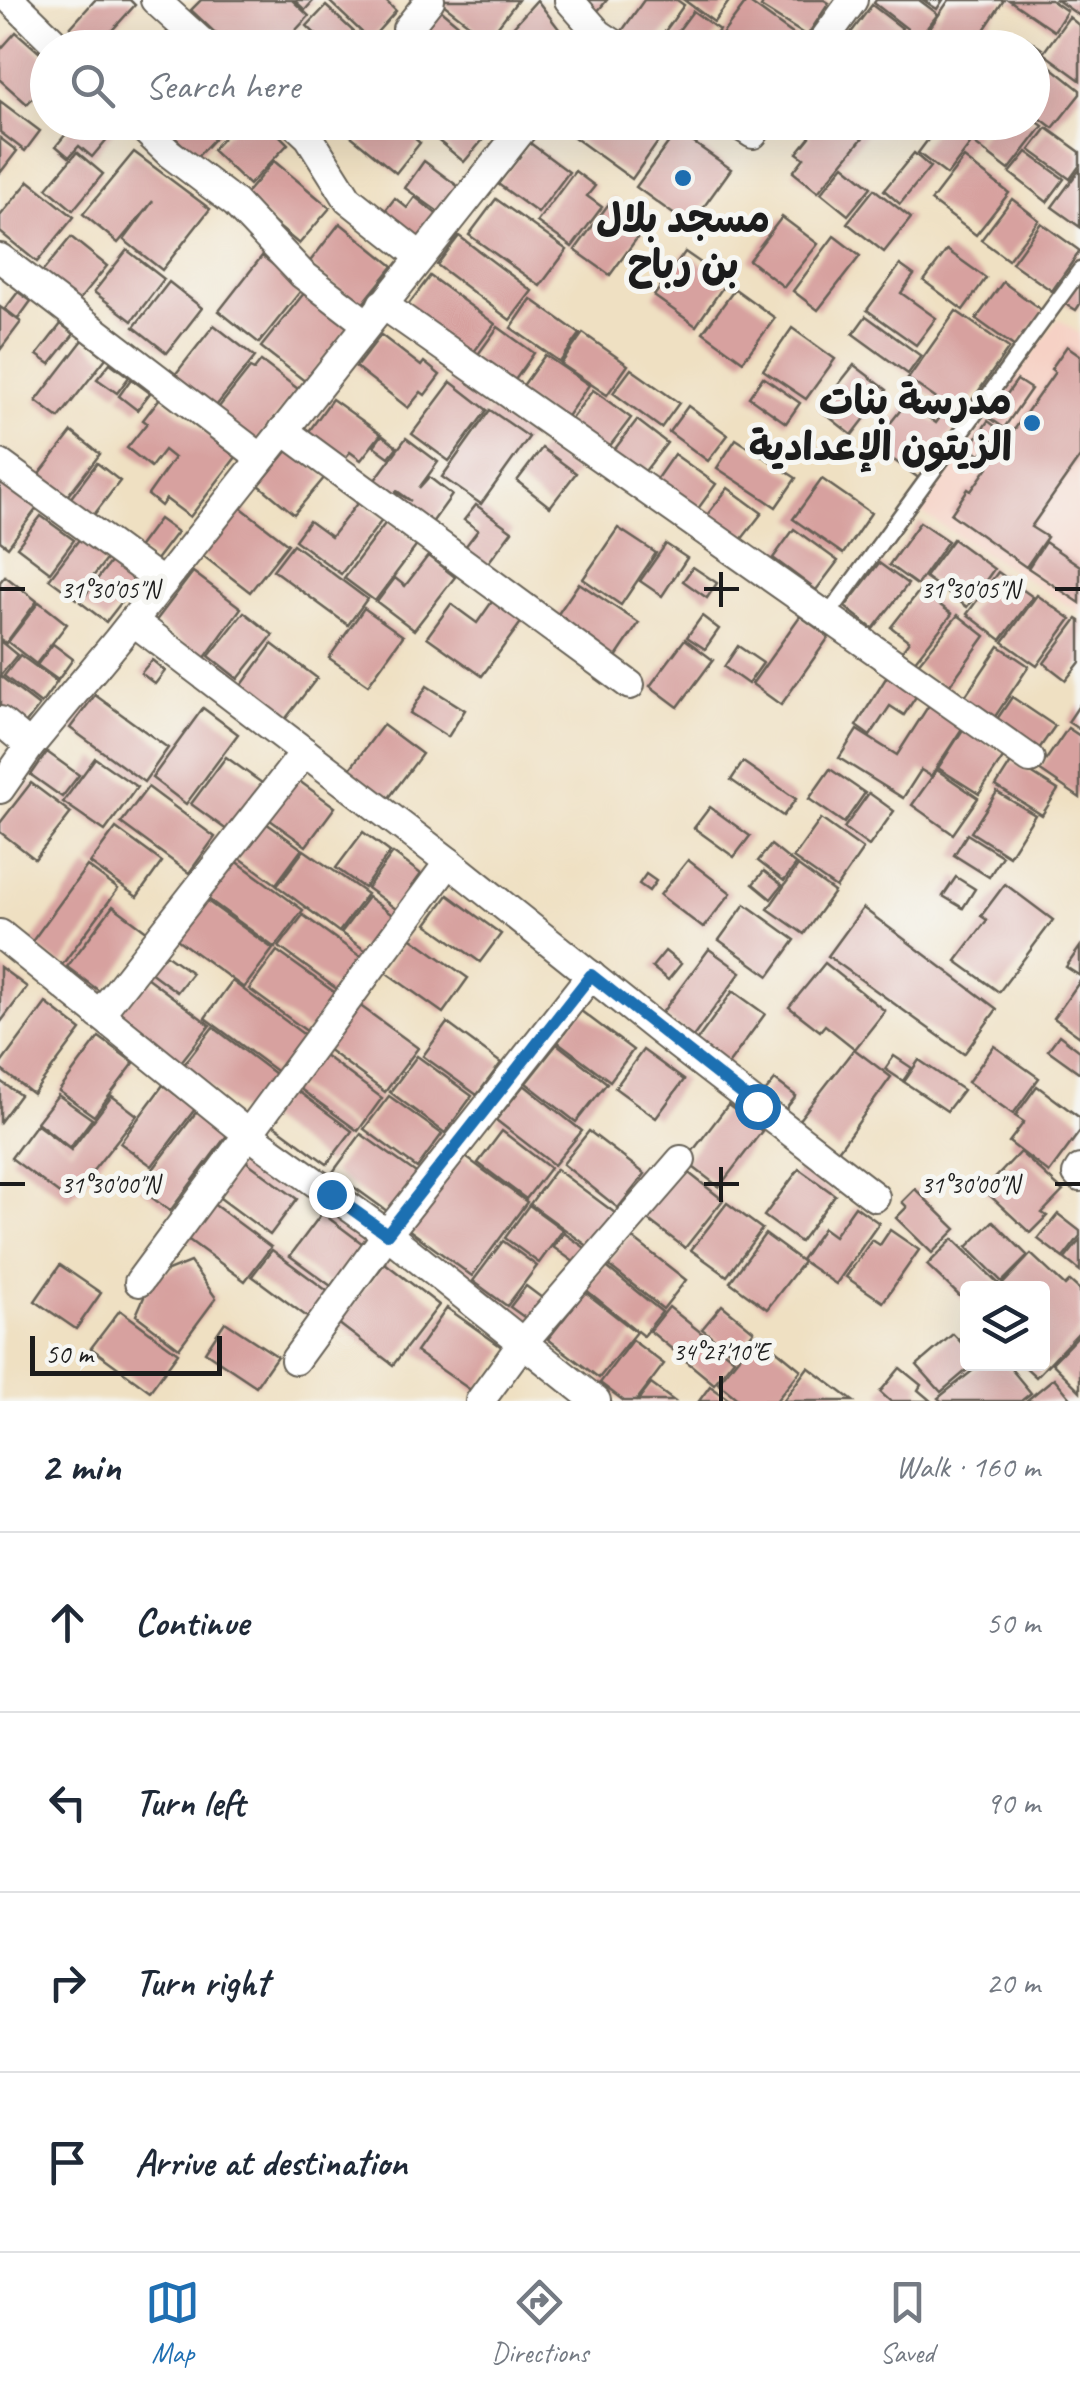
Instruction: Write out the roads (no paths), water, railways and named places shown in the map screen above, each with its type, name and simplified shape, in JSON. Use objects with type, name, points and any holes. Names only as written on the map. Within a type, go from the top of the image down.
[{"type":"street","points":[[11,0],[42,30]]},
{"type":"street","points":[[155,0],[188,30]]},
{"type":"street","points":[[407,30],[430,0]]},
{"type":"street","points":[[570,0],[592,30]]},
{"type":"street","points":[[832,30],[854,0]]},
{"type":"street","points":[[156,140],[246,214],[302,274],[375,314],[828,615],[1030,759]]},
{"type":"street","points":[[311,140],[348,199],[421,257]]},
{"type":"street","points":[[0,789],[30,746],[514,140]]},
{"type":"street","points":[[0,258],[260,457]]},
{"type":"street","points":[[282,430],[630,685]]},
{"type":"street","points":[[0,464],[162,583]]},
{"type":"street","points":[[133,621],[449,862],[875,1197]]},
{"type":"street","points":[[0,722],[30,746]]},
{"type":"street","points":[[100,1015],[304,752]]},
{"type":"street","points":[[139,1282],[449,862]]},
{"type":"street","points":[[0,934],[248,1134],[387,1234],[596,1401]]},
{"type":"street","points":[[295,1360],[387,1234],[591,975]]},
{"type":"street","points":[[480,1401],[524,1341],[681,1160]]},
{"type":"street","points":[[1080,1168],[1076,1174],[1080,1177]]},
{"type":"lane","points":[[828,615],[1080,270]]},
{"type":"place","name":"مسجد بلال بن رباح","points":[[683,178]]},
{"type":"place","name":"مدرسة بنات الزيتون الإعدادية","points":[[1032,423]]}]
